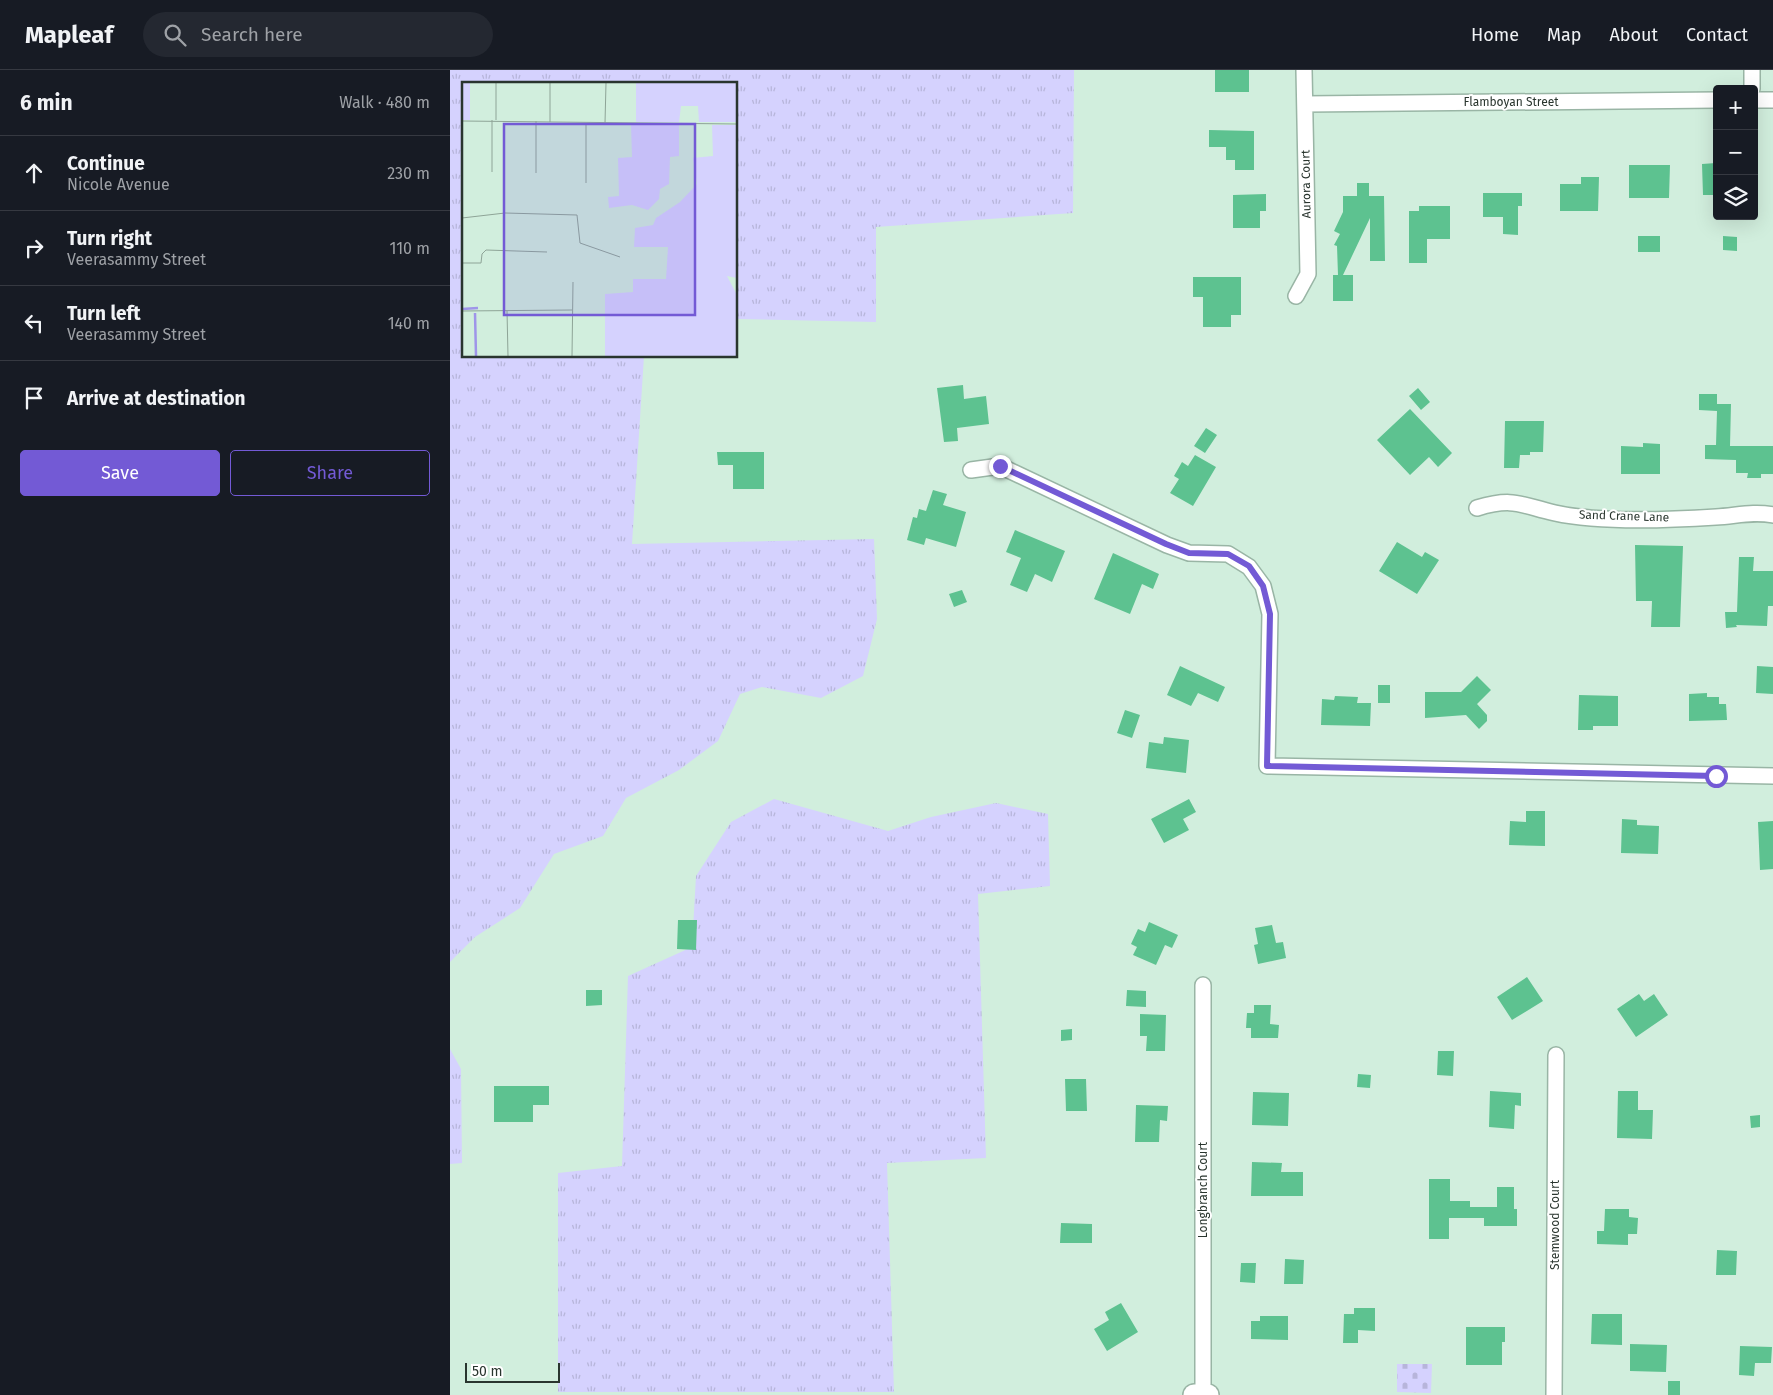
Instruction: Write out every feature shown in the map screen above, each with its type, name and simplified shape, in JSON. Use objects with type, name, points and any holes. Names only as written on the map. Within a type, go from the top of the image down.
[{"type":"street","name":"Aurora Court","points":[[1296,296],[1308,274],[1304,70]]},
{"type":"street","points":[[1752,70],[1752,85]]},
{"type":"street","name":"Flamboyan Street","points":[[1306,104],[1713,100]]},
{"type":"street","points":[[1758,100],[1773,100]]},
{"type":"street","points":[[971,470],[1000,466],[1181,550],[1189,553],[1228,554],[1249,566],[1263,586],[1270,614],[1267,766],[1773,776]]},
{"type":"street","name":"Sand Crane Lane","points":[[1477,508],[1501,501],[1523,503],[1556,513],[1617,518],[1717,517],[1757,512],[1773,515]]},
{"type":"street","name":"Longbranch Court","points":[[1203,985],[1203,1395]]},
{"type":"street","name":"Stemwood Court","points":[[1554,1395],[1556,1055]]},
{"type":"street","points":[[1194,1395],[1208,1395]]},
{"type":"green space","points":[[450,70],[1074,70],[1073,213],[876,227],[876,322],[738,319],[738,82],[462,82],[462,358],[644,358],[632,544],[874,539],[877,619],[863,676],[821,698],[762,687],[740,694],[718,741],[679,770],[626,798],[603,836],[554,854],[520,908],[475,937],[450,962]]},
{"type":"green space","points":[[774,799],[888,831],[931,817],[996,803],[1048,814],[1050,886],[978,894],[986,1158],[887,1163],[894,1392],[558,1392],[558,1173],[622,1166],[628,976],[692,947],[696,876],[731,822]]},
{"type":"green space","points":[[450,1049],[461,1069],[462,1163],[450,1164]]},
{"type":"green space","points":[[1397,1364],[1432,1364],[1431,1393],[1397,1392]]},
{"type":"building","points":[[1215,70],[1249,70],[1249,92],[1215,92]]},
{"type":"building","points":[[1209,130],[1254,131],[1254,170],[1235,170],[1235,160],[1226,160],[1226,147],[1209,147]]},
{"type":"building","points":[[1713,163],[1713,195],[1703,195],[1702,164]]},
{"type":"building","points":[[1629,165],[1670,165],[1669,198],[1629,198]]},
{"type":"building","points":[[1581,177],[1599,177],[1598,211],[1560,211],[1560,184],[1581,184]]},
{"type":"building","points":[[1357,183],[1369,183],[1369,196],[1384,196],[1385,261],[1370,261],[1370,218],[1343,275],[1353,275],[1353,301],[1333,301],[1333,275],[1338,275],[1337,246],[1334,245],[1340,234],[1334,231],[1343,212],[1343,196],[1357,196]]},
{"type":"building","points":[[1483,193],[1522,193],[1522,206],[1518,206],[1518,235],[1503,234],[1503,217],[1483,217]]},
{"type":"building","points":[[1266,194],[1266,211],[1260,211],[1260,228],[1233,228],[1233,195]]},
{"type":"building","points":[[1419,206],[1450,206],[1450,239],[1427,239],[1427,263],[1409,263],[1409,211],[1419,211]]},
{"type":"building","points":[[1638,236],[1660,236],[1660,252],[1638,252]]},
{"type":"building","points":[[1723,236],[1737,237],[1737,251],[1723,250]]},
{"type":"building","points":[[1193,277],[1241,277],[1241,315],[1231,315],[1231,327],[1203,327],[1203,297],[1193,297]]},
{"type":"building","points":[[963,385],[964,399],[986,396],[989,424],[957,428],[958,441],[944,442],[937,388]]},
{"type":"building","points":[[1418,388],[1430,402],[1421,410],[1409,396]]},
{"type":"building","points":[[1699,394],[1717,394],[1717,404],[1731,404],[1730,446],[1773,446],[1773,474],[1761,474],[1761,478],[1747,478],[1748,473],[1736,473],[1736,460],[1705,459],[1705,445],[1716,445],[1717,411],[1699,410]]},
{"type":"building","points":[[1410,409],[1452,453],[1438,467],[1429,457],[1410,475],[1377,440]]},
{"type":"building","points":[[1505,421],[1544,421],[1543,452],[1530,452],[1530,455],[1520,455],[1519,468],[1504,468]]},
{"type":"building","points":[[1206,428],[1217,435],[1205,453],[1194,446]]},
{"type":"building","points":[[1643,443],[1660,444],[1660,474],[1621,474],[1621,446],[1643,447]]},
{"type":"building","points":[[717,452],[764,452],[764,489],[733,489],[733,465],[718,465]]},
{"type":"building","points":[[1195,455],[1216,467],[1193,506],[1170,493],[1179,479],[1174,476],[1182,462],[1188,466]]},
{"type":"building","points":[[933,490],[947,494],[943,505],[966,512],[956,547],[926,538],[924,545],[907,540],[913,517],[917,518],[919,509],[926,511]]},
{"type":"building","points":[[1015,530],[1065,551],[1052,582],[1035,574],[1027,592],[1010,585],[1021,558],[1006,552]]},
{"type":"building","points":[[1397,542],[1422,557],[1425,552],[1439,560],[1417,594],[1379,571]]},
{"type":"building","points":[[1635,545],[1683,546],[1680,627],[1651,627],[1652,601],[1636,601]]},
{"type":"building","points":[[1113,553],[1159,574],[1153,589],[1142,584],[1130,614],[1094,599]]},
{"type":"building","points":[[1739,557],[1754,557],[1753,571],[1773,571],[1773,606],[1768,606],[1767,626],[1736,625],[1737,627],[1726,628],[1725,612],[1737,612]]},
{"type":"building","points":[[962,590],[967,602],[954,607],[949,594]]},
{"type":"building","points":[[1180,666],[1225,687],[1218,702],[1198,693],[1191,706],[1167,695]]},
{"type":"building","points":[[1757,666],[1773,667],[1773,694],[1756,693]]},
{"type":"building","points":[[1477,676],[1491,690],[1477,704],[1487,715],[1487,721],[1479,729],[1466,715],[1425,718],[1425,692],[1461,692]]},
{"type":"building","points":[[1378,685],[1390,685],[1390,703],[1378,703]]},
{"type":"building","points":[[1707,693],[1707,697],[1719,697],[1719,704],[1726,704],[1727,720],[1689,721],[1689,694]]},
{"type":"building","points":[[1579,695],[1618,696],[1618,726],[1593,726],[1593,730],[1578,730]]},
{"type":"building","points":[[1335,696],[1358,697],[1357,703],[1371,703],[1370,726],[1321,725],[1322,699],[1334,700]]},
{"type":"building","points":[[1125,710],[1140,715],[1132,738],[1117,733]]},
{"type":"building","points":[[1164,737],[1189,740],[1186,773],[1146,768],[1149,742],[1163,744]]},
{"type":"building","points":[[1189,799],[1196,812],[1183,819],[1189,830],[1164,843],[1151,819]]},
{"type":"building","points":[[1526,811],[1545,811],[1545,846],[1509,845],[1510,821],[1526,822]]},
{"type":"building","points":[[1622,819],[1637,820],[1637,825],[1659,826],[1658,854],[1621,853]]},
{"type":"building","points":[[1773,821],[1773,869],[1760,870],[1758,822]]},
{"type":"building","points":[[678,920],[697,920],[696,950],[677,949]]},
{"type":"building","points":[[1149,922],[1178,935],[1172,948],[1165,945],[1156,965],[1133,955],[1137,947],[1131,944],[1138,929],[1145,932]]},
{"type":"building","points":[[1272,925],[1276,943],[1283,942],[1286,958],[1258,964],[1254,945],[1258,944],[1255,928]]},
{"type":"building","points":[[1527,977],[1543,1001],[1512,1020],[1497,997]]},
{"type":"building","points":[[586,990],[602,990],[602,1005],[586,1006]]},
{"type":"building","points":[[1127,990],[1146,991],[1146,1007],[1126,1006]]},
{"type":"building","points":[[1639,994],[1644,1001],[1654,994],[1668,1015],[1636,1037],[1617,1009]]},
{"type":"building","points":[[1254,1005],[1271,1005],[1270,1024],[1279,1025],[1278,1038],[1251,1038],[1251,1028],[1246,1028],[1247,1013],[1254,1013]]},
{"type":"building","points":[[1140,1014],[1166,1015],[1165,1051],[1146,1051],[1147,1036],[1140,1036]]},
{"type":"building","points":[[1072,1029],[1072,1040],[1061,1041],[1061,1030]]},
{"type":"building","points":[[1438,1051],[1454,1051],[1453,1076],[1437,1075]]},
{"type":"building","points":[[1358,1074],[1371,1075],[1370,1088],[1357,1087]]},
{"type":"building","points":[[1065,1079],[1086,1079],[1087,1111],[1066,1111]]},
{"type":"building","points":[[494,1086],[549,1086],[549,1105],[533,1105],[533,1122],[494,1122]]},
{"type":"building","points":[[1490,1091],[1521,1093],[1521,1106],[1515,1105],[1514,1129],[1489,1127]]},
{"type":"building","points":[[1618,1091],[1638,1091],[1638,1110],[1653,1110],[1652,1139],[1617,1138]]},
{"type":"building","points":[[1253,1092],[1289,1093],[1288,1126],[1252,1125]]},
{"type":"building","points":[[1136,1105],[1168,1106],[1167,1121],[1160,1120],[1159,1142],[1135,1142]]},
{"type":"building","points":[[1760,1115],[1760,1127],[1751,1128],[1750,1116]]},
{"type":"building","points":[[1252,1162],[1282,1163],[1281,1172],[1303,1172],[1303,1196],[1251,1196]]},
{"type":"building","points":[[1429,1179],[1450,1179],[1450,1201],[1470,1201],[1470,1207],[1497,1207],[1497,1187],[1514,1187],[1514,1209],[1517,1209],[1517,1226],[1484,1226],[1484,1218],[1449,1218],[1449,1239],[1429,1239]]},
{"type":"building","points":[[1605,1209],[1629,1209],[1629,1217],[1638,1218],[1637,1234],[1628,1234],[1628,1245],[1597,1244],[1597,1231],[1604,1231]]},
{"type":"building","points":[[1061,1223],[1092,1224],[1092,1243],[1060,1243]]},
{"type":"building","points":[[1717,1250],[1737,1251],[1736,1275],[1716,1275]]},
{"type":"building","points":[[1285,1259],[1304,1260],[1303,1284],[1284,1284]]},
{"type":"building","points":[[1241,1263],[1256,1263],[1255,1283],[1240,1282]]},
{"type":"building","points":[[1121,1303],[1138,1332],[1107,1351],[1094,1329],[1109,1320],[1105,1312]]},
{"type":"building","points":[[1354,1308],[1375,1308],[1375,1331],[1358,1330],[1358,1343],[1343,1343],[1344,1314],[1354,1314]]},
{"type":"building","points":[[1592,1314],[1622,1314],[1622,1345],[1591,1344]]},
{"type":"building","points":[[1260,1316],[1288,1316],[1288,1340],[1251,1339],[1251,1321],[1260,1321]]},
{"type":"building","points":[[1466,1327],[1505,1327],[1505,1342],[1502,1342],[1502,1365],[1466,1365]]},
{"type":"building","points":[[1630,1344],[1667,1345],[1666,1372],[1630,1371]]},
{"type":"building","points":[[1740,1346],[1772,1347],[1771,1363],[1755,1363],[1754,1376],[1739,1375]]},
{"type":"building","points":[[1668,1381],[1680,1381],[1680,1395],[1668,1395]]},
{"type":"route","points":[[1000,466],[1166,544],[1189,553],[1228,554],[1249,566],[1263,586],[1270,614],[1267,766],[1716,776]]}]
